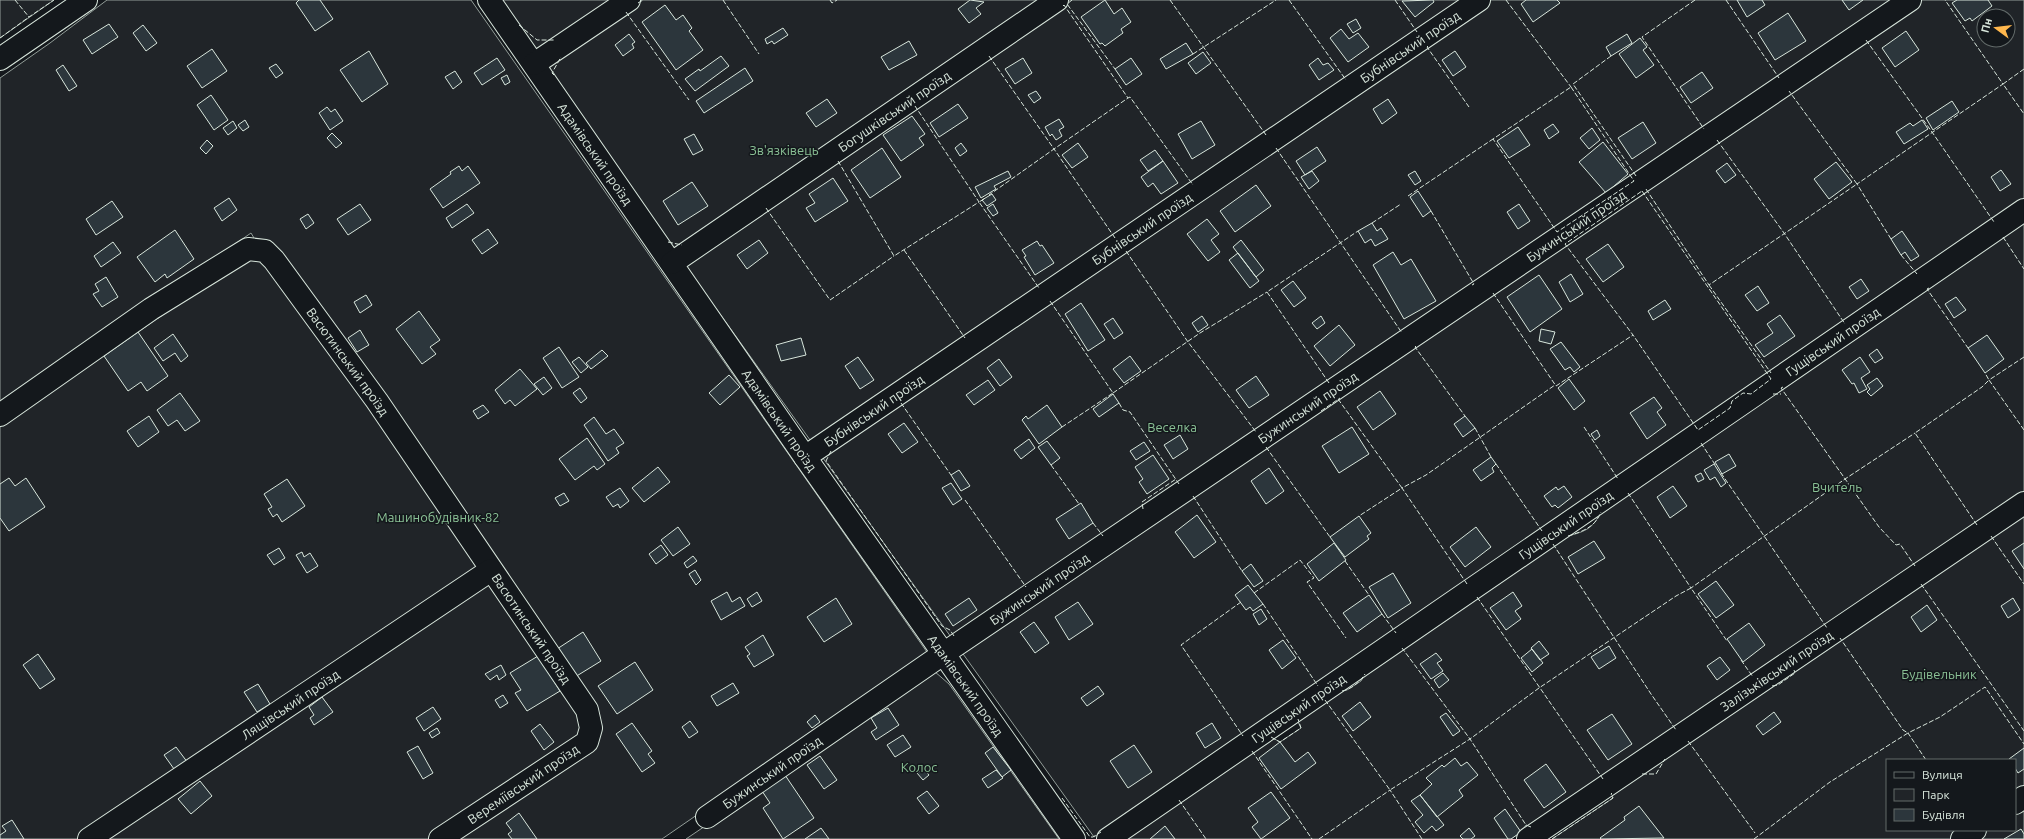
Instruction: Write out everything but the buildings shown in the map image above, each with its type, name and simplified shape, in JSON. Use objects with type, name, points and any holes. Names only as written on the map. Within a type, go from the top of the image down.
[{"type":"street","points":[[0,59],[86,0]]},
{"type":"street","name":"Адамівський проїзд","points":[[489,0],[805,457],[1074,839]]},
{"type":"street","points":[[534,64],[629,0]]},
{"type":"street","name":"Богушківський проїзд","points":[[672,264],[1057,0]]},
{"type":"street","name":"Бубнівський проїзд","points":[[805,457],[1479,0]]},
{"type":"street","name":"Бужинський проїзд","points":[[706,817],[943,654],[1910,0]]},
{"type":"street","name":"Гущівський проїзд","points":[[1108,839],[2024,210]]},
{"type":"street","name":"Васютинський проїзд","points":[[0,415],[151,309],[241,253],[248,249],[265,251],[274,260],[377,401],[587,710],[591,728],[587,742]]},
{"type":"street","name":"Залізьківський проїзд","points":[[1528,839],[2024,503]]},
{"type":"street","name":"Лящівський проїзд","points":[[89,839],[491,570]]},
{"type":"street","name":"Вереміївський проїзд","points":[[440,839],[587,742]]},
{"type":"street","points":[[1962,839],[1974,831]]},
{"type":"green space","points":[[0,0],[54,0],[0,38]]},
{"type":"green space","name":"Машинобудівник-82","points":[[107,0],[471,0],[929,655],[662,839],[0,839],[0,427],[260,248],[251,233],[0,407],[0,78]]},
{"type":"green space","name":"Веселка","points":[[502,0],[2024,0],[2024,204],[1316,688],[1094,837],[687,268]]},
{"type":"green space","name":"Вчитель","points":[[2024,222],[2024,494],[1533,828],[1526,825],[1521,832],[1511,839],[1122,839],[1271,737],[1280,742],[1301,728],[1297,720],[1337,691],[1347,690],[1361,681],[1367,671],[1564,537],[1587,529],[1595,522],[1601,510]]},
{"type":"green space","name":"Будівельник","points":[[2024,513],[2024,839],[1552,839],[1613,798],[1611,794]]},
{"type":"green space","name":"Колос","points":[[934,671],[949,684],[1059,839],[686,839]]},
{"type":"fence","points":[[15,0],[29,17],[54,0]]},
{"type":"fence","points":[[638,3],[643,0]]},
{"type":"fence","points":[[723,0],[759,54]]},
{"type":"fence","points":[[830,0],[832,3],[837,0]]},
{"type":"fence","points":[[1072,0],[1067,4],[1115,69]]},
{"type":"fence","points":[[1170,0],[1266,135]]},
{"type":"fence","points":[[1193,54],[1276,0]]},
{"type":"fence","points":[[1289,0],[1346,80]]},
{"type":"fence","points":[[1395,0],[1417,32]]},
{"type":"fence","points":[[1506,0],[1571,87]]},
{"type":"fence","points":[[1695,0],[1642,37],[1704,129]]},
{"type":"fence","points":[[1726,0],[1779,78]]},
{"type":"fence","points":[[1891,239],[1857,184],[2003,84],[1945,0]]},
{"type":"fence","points":[[1063,6],[1064,5],[1128,98]]},
{"type":"fence","points":[[626,12],[689,100]]},
{"type":"fence","points":[[0,38],[29,17]]},
{"type":"fence","points":[[519,25],[537,40],[554,40]]},
{"type":"fence","points":[[1866,40],[1994,222]]},
{"type":"fence","points":[[1428,46],[1427,47],[1469,107]]},
{"type":"fence","points":[[989,56],[1054,149],[989,195]]},
{"type":"fence","points":[[1611,56],[1573,84],[1636,176]]},
{"type":"fence","points":[[554,75],[552,73],[561,57]]},
{"type":"fence","points":[[2024,69],[2003,84],[2024,114]]},
{"type":"fence","points":[[1571,87],[1634,181],[1557,232],[1493,139],[1571,87]]},
{"type":"fence","points":[[1646,189],[1709,285],[1857,184],[1789,91]]},
{"type":"fence","points":[[1115,238],[1054,149],[1128,98],[1130,97],[1193,185]]},
{"type":"fence","points":[[838,161],[894,256],[979,202],[915,106]]},
{"type":"fence","points":[[1408,196],[1493,139]]},
{"type":"fence","points":[[1717,140],[1784,233],[1845,324]]},
{"type":"fence","points":[[1276,148],[1402,333]]},
{"type":"fence","points":[[1642,191],[1771,379],[1751,394],[1743,393],[1732,401],[1730,408],[1698,430],[1633,335],[1565,244],[1642,191]]},
{"type":"fence","points":[[984,199],[979,202],[1039,288]]},
{"type":"fence","points":[[1372,223],[1401,204]]},
{"type":"fence","points":[[766,208],[830,300],[894,256]]},
{"type":"fence","points":[[1431,211],[1474,284],[1472,285]]},
{"type":"fence","points":[[1329,383],[1267,292],[1358,231]]},
{"type":"fence","points":[[2003,237],[2024,269]]},
{"type":"fence","points":[[668,242],[682,245]]},
{"type":"fence","points":[[904,250],[965,338]]},
{"type":"fence","points":[[1126,251],[1188,342],[1256,432]]},
{"type":"fence","points":[[1901,255],[1917,274]]},
{"type":"fence","points":[[1709,285],[1771,373]]},
{"type":"fence","points":[[1929,288],[1927,289],[1968,348]]},
{"type":"fence","points":[[1113,393],[1200,333],[1267,292]]},
{"type":"fence","points":[[1493,293],[1556,386],[1633,335]]},
{"type":"fence","points":[[1050,301],[1113,393],[1062,427]]},
{"type":"fence","points":[[1416,346],[1415,347],[1465,416]]},
{"type":"fence","points":[[2024,357],[1989,380],[2024,430]]},
{"type":"fence","points":[[1977,525],[1915,433],[1982,387],[1989,380],[1985,373]]},
{"type":"fence","points":[[1467,584],[1402,488],[1426,475],[1555,385]]},
{"type":"fence","points":[[1783,387],[1781,388],[1879,527],[1896,545],[1900,544],[1915,566]]},
{"type":"fence","points":[[1773,394],[1781,394]]},
{"type":"fence","points":[[1321,411],[1340,398]]},
{"type":"fence","points":[[1338,399],[1402,488],[1359,516]]},
{"type":"fence","points":[[901,403],[951,475]]},
{"type":"fence","points":[[1119,403],[1123,410],[1130,412],[1179,484]]},
{"type":"fence","points":[[1584,427],[1618,479]]},
{"type":"fence","points":[[1475,428],[1491,457]]},
{"type":"fence","points":[[1628,493],[1691,588],[1845,479],[1915,433]]},
{"type":"fence","points":[[1701,443],[1716,466]]},
{"type":"fence","points":[[1266,447],[1330,537]]},
{"type":"fence","points":[[831,451],[826,461],[942,626],[950,630],[954,636]]},
{"type":"fence","points":[[1496,464],[1542,531]]},
{"type":"fence","points":[[1051,465],[1079,504]]},
{"type":"fence","points":[[1721,473],[1827,628]]},
{"type":"fence","points":[[1143,509],[1142,502],[1176,479]]},
{"type":"fence","points":[[1193,496],[1242,571]]},
{"type":"fence","points":[[965,500],[1026,587]]},
{"type":"fence","points":[[1568,536],[1588,528],[1596,521],[1601,512]]},
{"type":"fence","points":[[1093,523],[1103,536]]},
{"type":"fence","points":[[1991,536],[2024,584]]},
{"type":"fence","points":[[1553,544],[1676,730]]},
{"type":"fence","points":[[1254,593],[1300,560],[1314,578],[1307,582],[1346,638]]},
{"type":"fence","points":[[1345,561],[1369,595]]},
{"type":"fence","points":[[1921,584],[2024,731]]},
{"type":"fence","points":[[1531,827],[1526,825],[1470,739],[1539,688],[1676,596],[1691,588],[1727,641]]},
{"type":"fence","points":[[1477,597],[1603,779]]},
{"type":"fence","points":[[1241,602],[1181,645],[1243,736]]},
{"type":"fence","points":[[1263,604],[1318,686]]},
{"type":"fence","points":[[1382,614],[1396,633]]},
{"type":"fence","points":[[1754,839],[1830,782],[1908,733],[1903,730],[1840,638]]},
{"type":"fence","points":[[1325,700],[1390,790],[1470,739],[1402,648]]},
{"type":"fence","points":[[1741,660],[1753,677]]},
{"type":"fence","points":[[1772,686],[1778,685],[1795,673],[1794,670]]},
{"type":"fence","points":[[1342,691],[1355,685],[1365,674]]},
{"type":"fence","points":[[1925,759],[1908,733],[1940,717],[1985,687],[2024,744]]},
{"type":"fence","points":[[1271,737],[1280,742],[1301,728],[1298,719]]},
{"type":"fence","points":[[1688,741],[1755,833]]},
{"type":"fence","points":[[1252,751],[1312,839]]},
{"type":"fence","points":[[1642,774],[1656,774],[1665,759]]},
{"type":"fence","points":[[1319,839],[1390,790],[1422,839]]},
{"type":"fence","points":[[1552,839],[1613,798],[1612,793]]},
{"type":"fence","points":[[1062,798],[1090,837],[1093,837],[1101,832]]},
{"type":"fence","points":[[1179,800],[1206,839]]},
{"type":"park label","name":"Зв'язківець","points":[[784,150]]}]
